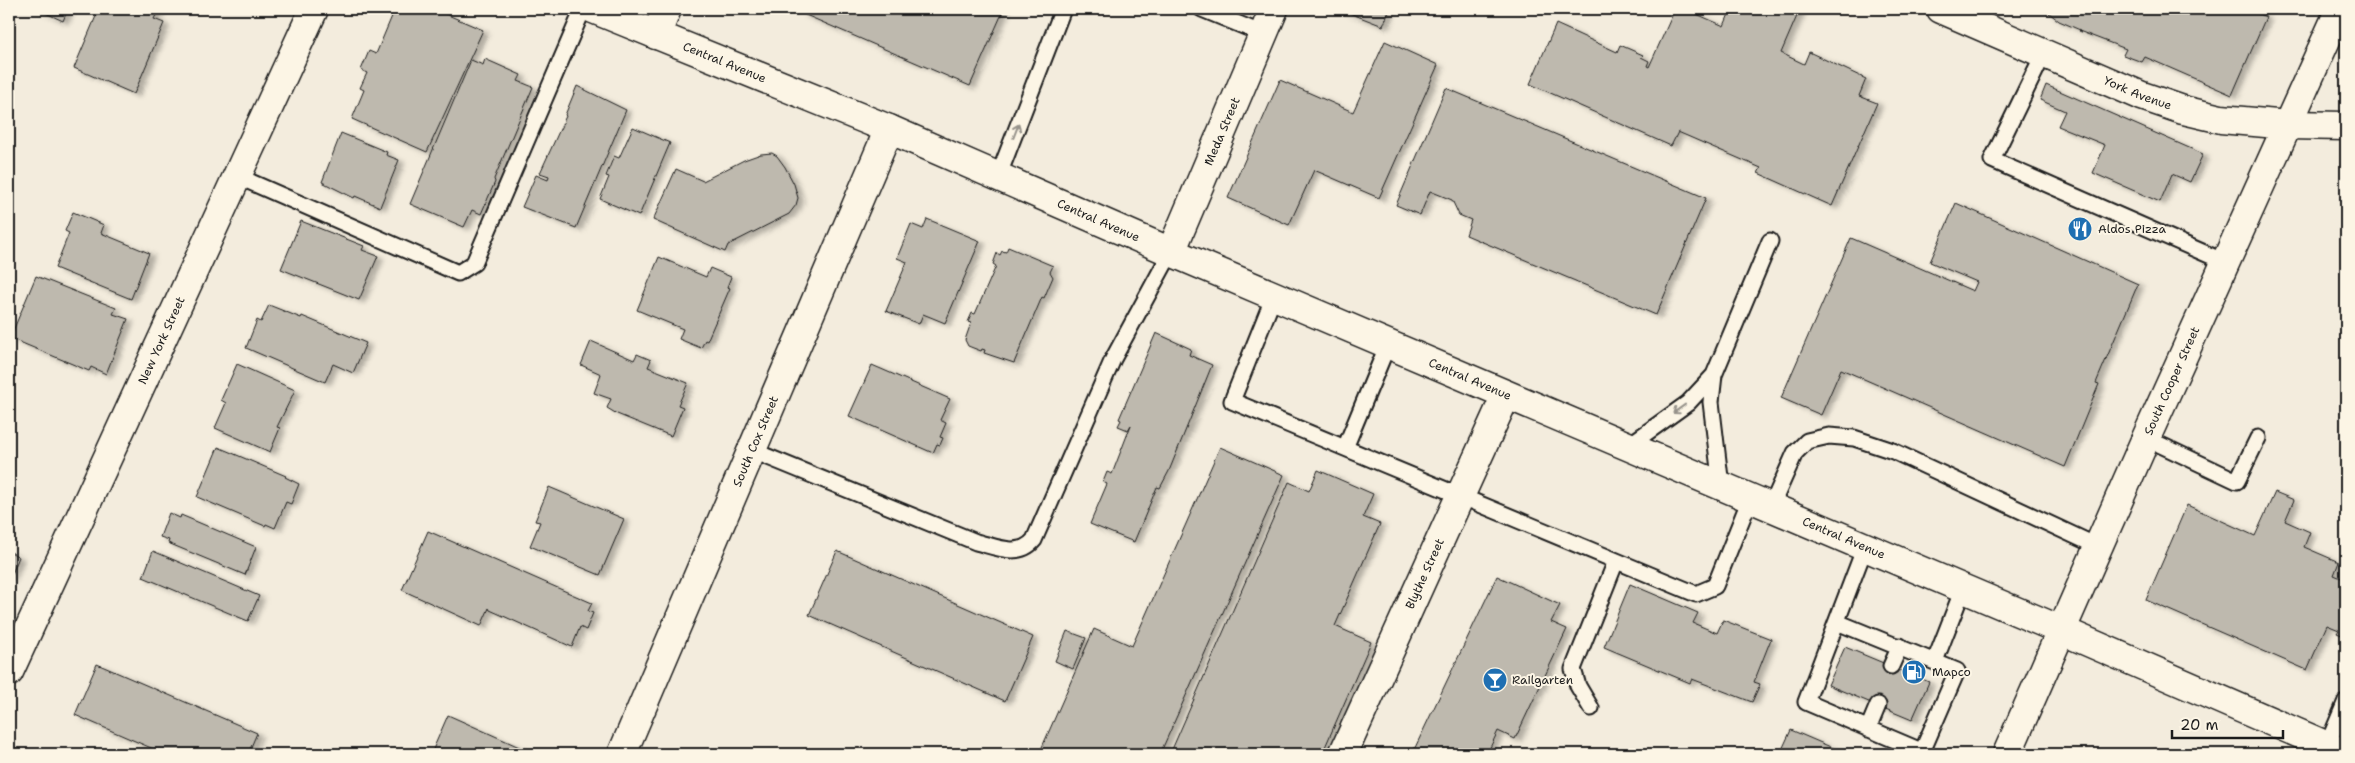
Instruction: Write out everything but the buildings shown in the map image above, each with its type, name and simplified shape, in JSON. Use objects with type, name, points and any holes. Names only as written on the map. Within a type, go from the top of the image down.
[{"type":"main road","name":"New York Street","points":[[9,672],[314,9]]},
{"type":"main road","name":"Central Avenue","points":[[594,9],[889,129],[1170,252],[2062,631],[2337,750]]},
{"type":"main road","points":[[656,34],[667,9]]},
{"type":"main road","name":"Meda Street","points":[[1170,252],[1274,9]]},
{"type":"main road","name":"York Avenue","points":[[1941,9],[2142,96],[2183,110],[2221,119],[2288,125],[2346,126]]},
{"type":"main road","name":"South Cooper Street","points":[[2007,754],[2146,438],[2340,9]]},
{"type":"main road","name":"South Cox Street","points":[[622,754],[889,129]]},
{"type":"main road","name":"Blythe Street","points":[[1343,754],[1506,395]]},
{"type":"lane","points":[[237,176],[458,273],[474,263],[583,9]]},
{"type":"lane","points":[[998,177],[1063,9]]},
{"type":"lane","points":[[1202,9],[1263,34]]},
{"type":"lane","points":[[2044,53],[1992,160],[2225,262]]},
{"type":"lane","points":[[1721,486],[1711,402],[1714,375],[1770,241]]},
{"type":"lane","points":[[752,450],[976,542],[1010,550],[1021,550],[1034,540],[1113,359],[1170,252]]},
{"type":"lane","points":[[1274,296],[1232,401],[1696,594],[1714,586],[1761,503],[1795,454],[1807,441],[1829,436],[1854,438],[1893,451],[2099,547]]},
{"type":"lane","points":[[1345,448],[1388,344]]},
{"type":"lane","points":[[1628,446],[1688,403],[1714,375]]},
{"type":"lane","points":[[2146,438],[2237,481],[2258,438]]},
{"type":"lane","points":[[1837,622],[1900,646],[1957,671],[1925,753],[1806,702],[1865,547]]},
{"type":"lane","points":[[1592,708],[1578,686],[1574,669],[1616,561]]},
{"type":"lane","points":[[1935,661],[1963,589]]},
{"type":"lane","points":[[1892,666],[1900,646]]},
{"type":"lane","points":[[2337,750],[2346,701]]},
{"type":"lane","points":[[1868,729],[1878,705]]},
{"type":"place","name":"Aldos Pizza","points":[[2080,229]]},
{"type":"place","name":"Mapco","points":[[1914,672]]},
{"type":"place","name":"Railgarten","points":[[1495,680]]}]
